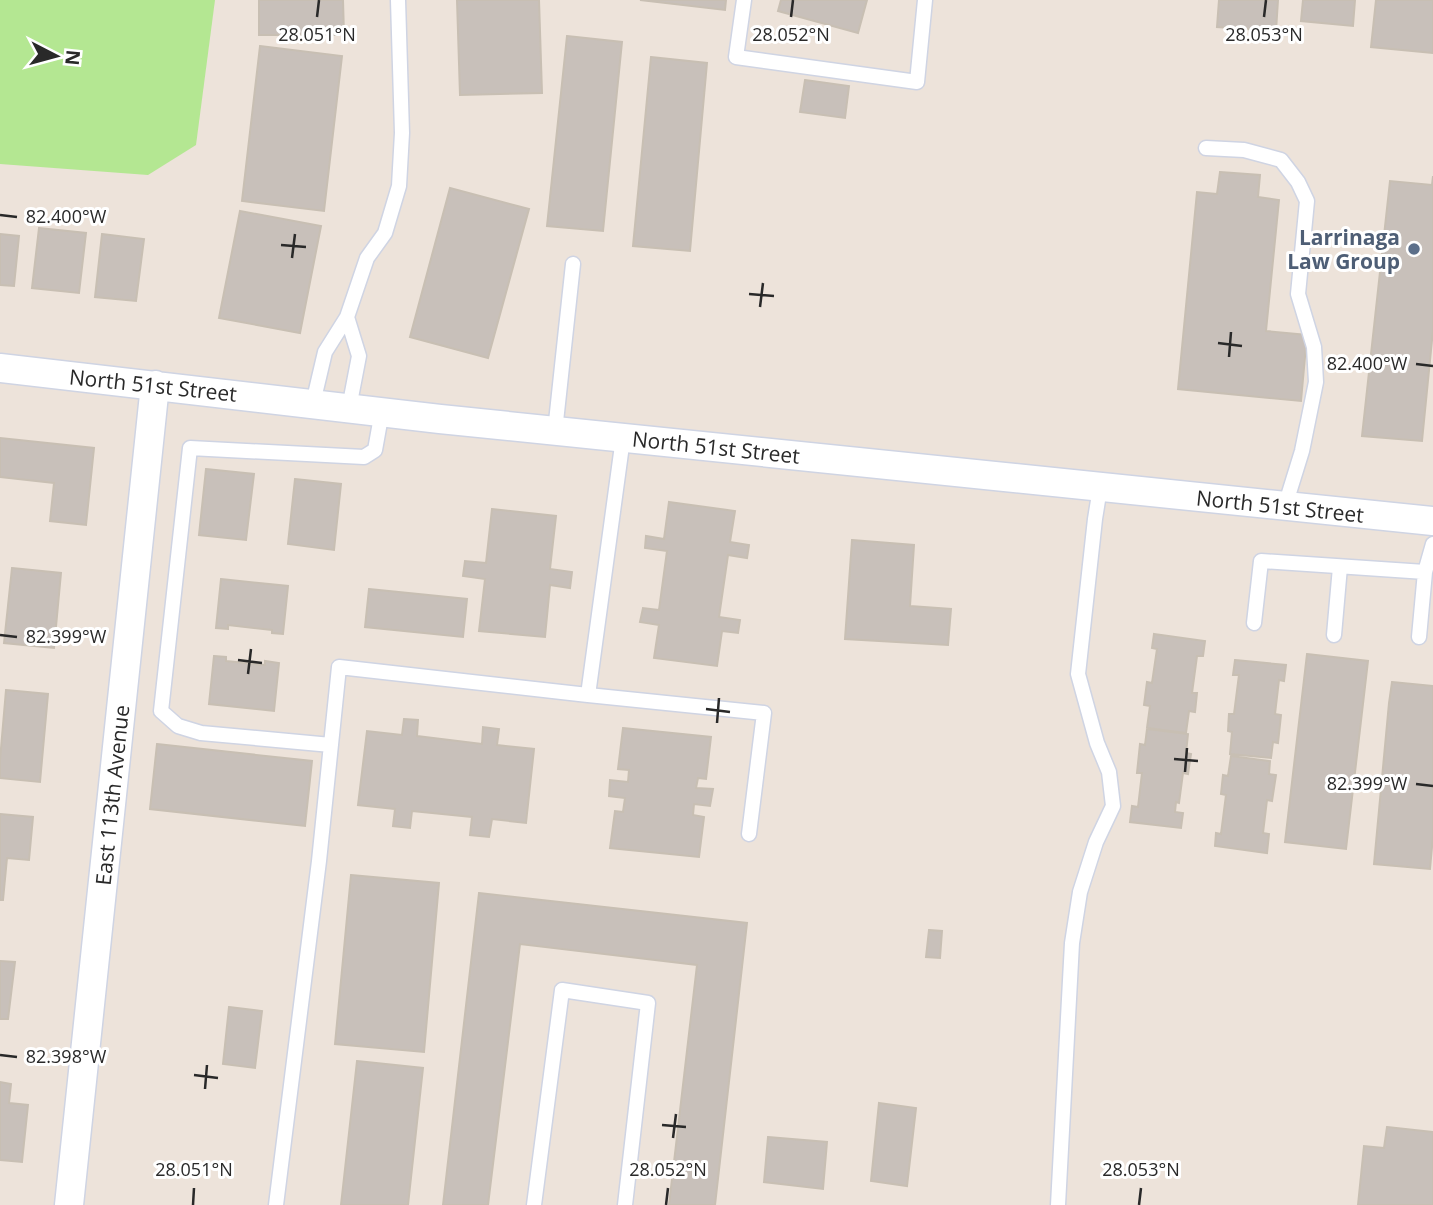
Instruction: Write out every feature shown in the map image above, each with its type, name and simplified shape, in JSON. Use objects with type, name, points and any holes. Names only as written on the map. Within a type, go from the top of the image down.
[{"type":"street","name":"North 51st Street","points":[[0,368],[623,438],[1433,521]]},
{"type":"street","name":"East 113th Avenue","points":[[69,1205],[155,385]]},
{"type":"lane","points":[[313,404],[325,352],[346,317],[368,258],[385,233],[399,186],[402,133],[398,0]]},
{"type":"lane","points":[[744,0],[736,57],[917,82],[925,0]]},
{"type":"lane","points":[[1206,148],[1244,150],[1281,160],[1307,201],[1298,294],[1314,347],[1316,383],[1302,451],[1285,506]]},
{"type":"lane","points":[[555,430],[573,264]]},
{"type":"lane","points":[[346,317],[359,356],[349,408]]},
{"type":"lane","points":[[331,745],[201,733],[178,726],[161,711],[190,448],[364,457],[375,450],[382,411]]},
{"type":"lane","points":[[588,695],[623,438]]},
{"type":"lane","points":[[1059,1205],[1072,943],[1080,892],[1096,842],[1113,806],[1109,772],[1097,743],[1078,674],[1094,519],[1100,488]]},
{"type":"lane","points":[[1419,637],[1424,572],[1433,544]]},
{"type":"lane","points":[[1254,623],[1261,561],[1424,572]]},
{"type":"lane","points":[[1334,635],[1340,567]]},
{"type":"lane","points":[[276,1205],[317,874],[339,667],[764,713],[749,834]]},
{"type":"lane","points":[[534,1205],[562,990],[648,1003],[625,1205]]},
{"type":"green space","points":[[0,0],[215,0],[196,145],[148,175],[0,164]]},
{"type":"building","points":[[259,0],[343,0],[344,35],[259,35]]},
{"type":"building","points":[[457,0],[539,0],[542,93],[460,95]]},
{"type":"building","points":[[640,0],[726,0],[725,10]]},
{"type":"building","points":[[781,0],[867,0],[858,33],[778,11]]},
{"type":"building","points":[[1219,0],[1278,0],[1276,31],[1217,27]]},
{"type":"building","points":[[1303,0],[1355,0],[1353,26],[1301,21]]},
{"type":"building","points":[[1376,0],[1433,0],[1433,53],[1371,47]]},
{"type":"building","points":[[567,36],[622,42],[603,231],[547,226]]},
{"type":"building","points":[[260,46],[342,56],[324,211],[242,201]]},
{"type":"building","points":[[651,57],[707,63],[690,251],[633,246]]},
{"type":"building","points":[[805,80],[849,86],[845,118],[800,112]]},
{"type":"building","points":[[1220,172],[1260,175],[1258,197],[1279,200],[1266,331],[1307,335],[1301,401],[1178,389],[1197,192],[1217,194]]},
{"type":"building","points":[[1433,176],[1433,330],[1422,441],[1362,436],[1390,181],[1432,185]]},
{"type":"building","points":[[450,188],[529,209],[488,358],[410,337]]},
{"type":"building","points":[[240,211],[321,226],[300,333],[219,318]]},
{"type":"building","points":[[39,228],[86,233],[79,293],[32,288]]},
{"type":"building","points":[[0,234],[19,236],[14,286],[0,285]]},
{"type":"building","points":[[102,234],[144,239],[136,301],[95,297]]},
{"type":"building","points":[[0,438],[94,448],[86,525],[50,521],[54,483],[0,477]]},
{"type":"building","points":[[206,469],[254,474],[246,540],[199,535]]},
{"type":"building","points":[[295,479],[341,484],[334,550],[288,544]]},
{"type":"building","points":[[669,502],[735,511],[730,542],[749,545],[747,558],[728,555],[719,617],[740,620],[738,633],[722,631],[717,666],[654,658],[659,625],[640,622],[643,608],[659,610],[667,551],[645,548],[646,536],[664,539]]},
{"type":"building","points":[[492,509],[556,516],[550,569],[572,572],[570,588],[550,585],[545,637],[479,631],[485,579],[463,576],[465,561],[486,563]]},
{"type":"building","points":[[852,540],[914,545],[910,606],[951,609],[948,645],[845,639]]},
{"type":"building","points":[[12,568],[61,573],[54,648],[4,643]]},
{"type":"building","points":[[221,579],[288,586],[283,634],[272,633],[272,630],[228,625],[228,629],[216,628]]},
{"type":"building","points":[[369,589],[467,599],[463,637],[365,627]]},
{"type":"building","points":[[1154,634],[1205,641],[1203,656],[1197,656],[1192,693],[1197,693],[1195,712],[1189,711],[1186,733],[1147,728],[1150,706],[1144,705],[1147,682],[1152,683],[1157,649],[1152,648]]},
{"type":"building","points":[[1307,654],[1368,661],[1346,849],[1285,842]]},
{"type":"building","points":[[214,656],[226,657],[226,661],[265,665],[265,661],[279,663],[274,711],[209,704]]},
{"type":"building","points":[[1235,660],[1286,665],[1284,681],[1279,680],[1275,714],[1281,715],[1278,743],[1273,742],[1271,758],[1230,754],[1232,732],[1228,731],[1229,714],[1234,714],[1239,675],[1233,675]]},
{"type":"building","points":[[1392,682],[1433,686],[1433,836],[1430,869],[1374,864]]},
{"type":"building","points":[[6,690],[48,694],[40,782],[0,778]]},
{"type":"building","points":[[404,719],[418,720],[417,736],[482,744],[483,727],[499,729],[497,745],[534,749],[526,823],[492,819],[489,837],[470,835],[472,817],[412,811],[410,828],[393,826],[395,809],[358,805],[367,731],[402,735]]},
{"type":"building","points":[[623,728],[711,737],[706,779],[698,778],[696,788],[713,789],[710,806],[694,804],[693,815],[704,817],[699,857],[610,848],[615,811],[623,812],[625,798],[609,796],[610,780],[628,782],[629,770],[618,769]]},
{"type":"building","points":[[1147,729],[1188,734],[1186,753],[1191,754],[1188,774],[1183,773],[1179,803],[1176,802],[1175,812],[1183,813],[1181,828],[1130,822],[1132,806],[1138,807],[1142,773],[1137,773],[1140,744],[1145,745]]},
{"type":"building","points":[[157,744],[312,761],[305,826],[150,809]]},
{"type":"building","points":[[1231,756],[1270,761],[1269,774],[1276,775],[1272,801],[1267,800],[1263,833],[1269,834],[1267,853],[1215,846],[1216,833],[1221,834],[1226,795],[1221,794],[1223,775],[1228,776]]},
{"type":"building","points":[[0,814],[33,817],[29,860],[7,858],[3,900],[0,900]]},
{"type":"building","points":[[351,875],[439,883],[424,1052],[335,1044]]},
{"type":"building","points":[[479,893],[747,923],[715,1205],[669,1205],[697,965],[520,944],[488,1205],[443,1205]]},
{"type":"building","points":[[929,930],[942,931],[940,958],[926,957]]},
{"type":"building","points":[[0,961],[15,962],[8,1019],[0,1019]]},
{"type":"building","points":[[229,1007],[262,1011],[255,1068],[223,1064]]},
{"type":"building","points":[[357,1061],[423,1068],[408,1205],[341,1205]]},
{"type":"building","points":[[0,1082],[11,1084],[9,1103],[28,1105],[22,1162],[0,1160]]},
{"type":"building","points":[[879,1103],[916,1108],[907,1186],[871,1181]]},
{"type":"building","points":[[1387,1127],[1433,1132],[1433,1205],[1358,1205],[1364,1146],[1384,1148]]},
{"type":"building","points":[[768,1137],[827,1142],[823,1189],[764,1182]]},
{"type":"place","name":"Larrinaga Law Group","points":[[1414,249]]}]
